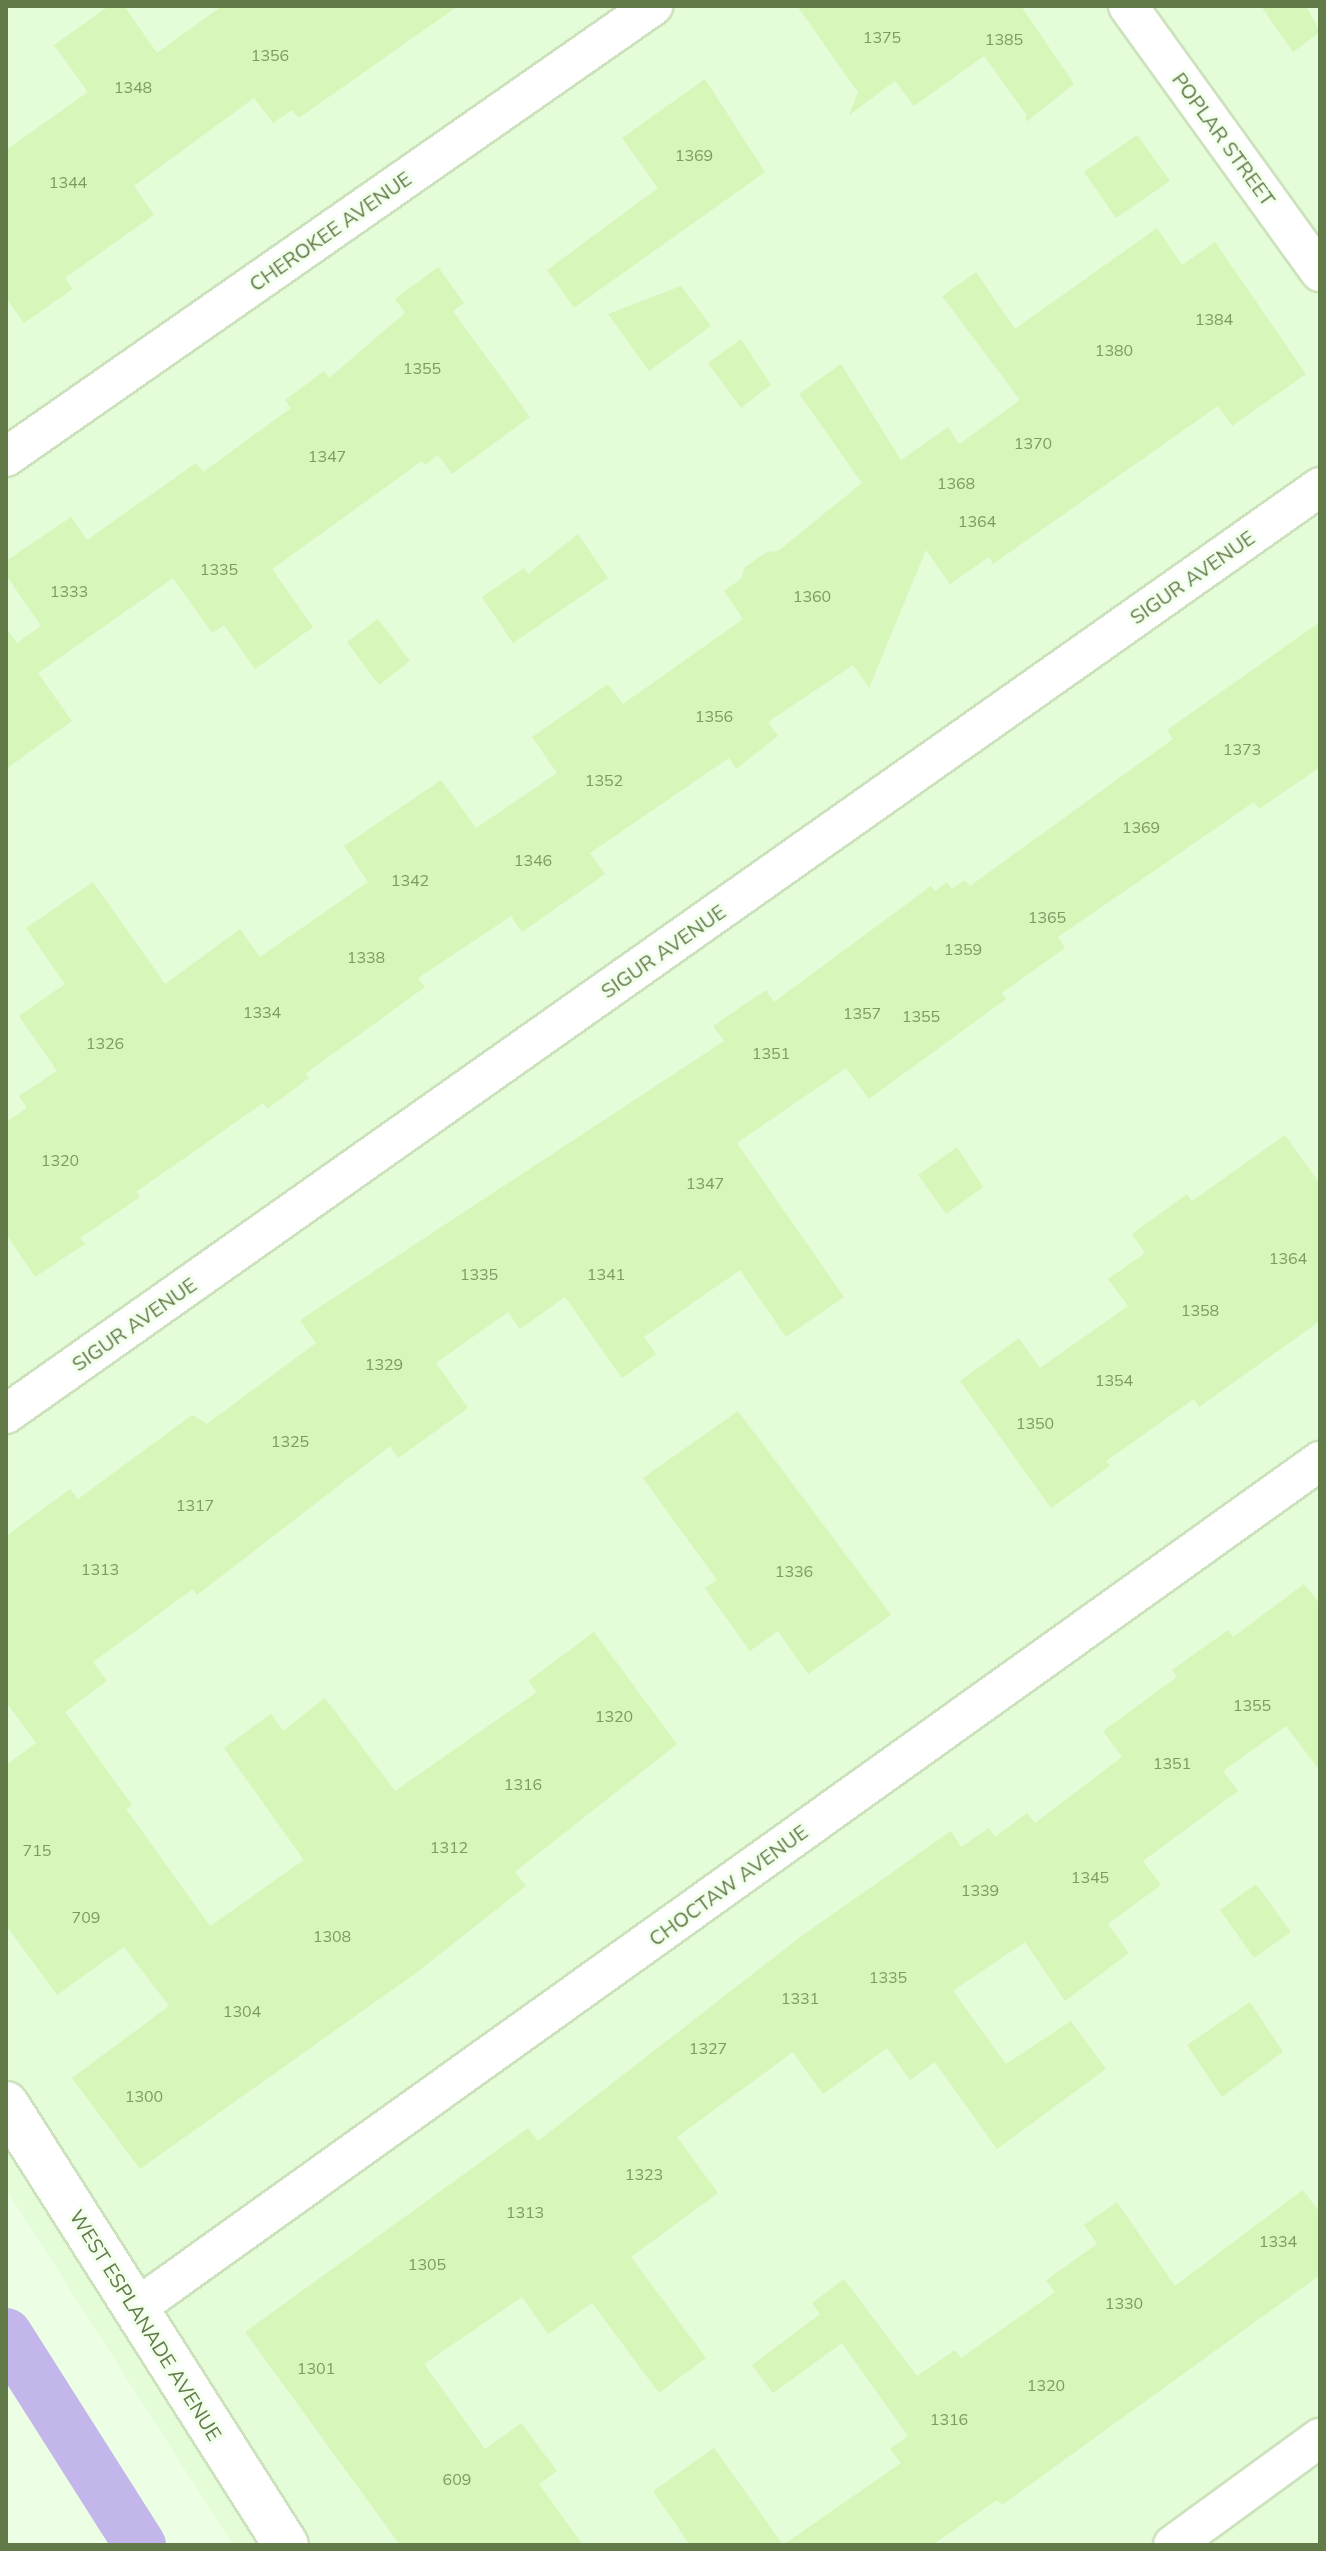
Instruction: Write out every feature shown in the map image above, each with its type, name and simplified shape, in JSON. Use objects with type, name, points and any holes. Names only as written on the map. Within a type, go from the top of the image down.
[{"type":"main road","name":"WEST ESPLANADE AVENUE","points":[[6,2104],[286,2545]]},
{"type":"street","name":"CHEROKEE AVENUE","points":[[6,457],[653,6]]},
{"type":"street","name":"POPLAR STREET","points":[[1128,6],[1320,272]]},
{"type":"street","name":"SIGUR AVENUE","points":[[6,1414],[1320,487]]},
{"type":"street","name":"CHOCTAW AVENUE","points":[[136,2308],[1320,1461]]},
{"type":"street","points":[[1173,2545],[1320,2438]]},
{"type":"shaded area","points":[[6,6],[1320,6],[1320,2545],[233,2545],[6,2189]]},
{"type":"building","points":[[109,6],[124,6],[157,53],[222,6],[458,6],[299,118],[292,110],[273,123],[254,98],[134,186],[154,215],[65,278],[73,289],[24,323],[6,298],[6,150],[88,92],[54,45]]},
{"type":"building","points":[[797,6],[1021,6],[1074,84],[1026,122],[1026,114],[984,56],[914,106],[895,81],[849,115],[858,92]]},
{"type":"building","points":[[1261,6],[1306,6],[1320,32],[1293,52]]},
{"type":"building","points":[[705,79],[765,172],[574,308],[547,270],[658,188],[622,138]]},
{"type":"building","points":[[1137,135],[1170,181],[1116,218],[1084,172]]},
{"type":"building","points":[[1157,228],[1182,265],[1215,242],[1306,374],[1232,426],[1218,406],[993,564],[989,557],[950,584],[926,550],[869,688],[853,665],[768,722],[778,736],[736,769],[729,758],[590,853],[605,874],[522,932],[511,916],[418,978],[425,987],[305,1074],[309,1078],[267,1109],[263,1103],[136,1192],[140,1197],[80,1238],[85,1244],[35,1277],[6,1234],[6,1122],[27,1108],[19,1096],[57,1071],[19,1016],[65,984],[26,928],[93,882],[165,984],[240,929],[260,957],[368,882],[344,846],[441,780],[476,828],[557,773],[532,737],[608,684],[623,704],[743,619],[724,591],[742,578],[744,568],[767,552],[778,551],[862,483],[799,394],[841,364],[901,460],[948,427],[959,444],[1020,400],[942,296],[976,272],[1015,329]]},
{"type":"building","points":[[438,267],[464,303],[453,311],[530,417],[452,474],[438,455],[425,465],[422,461],[272,569],[313,627],[255,669],[224,625],[212,633],[173,578],[38,673],[72,721],[6,769],[6,628],[17,643],[41,626],[6,575],[6,561],[71,517],[87,540],[196,463],[203,472],[291,408],[285,400],[324,371],[329,378],[405,313],[395,299]]},
{"type":"building","points":[[681,286],[711,326],[649,371],[608,314]]},
{"type":"building","points":[[741,339],[771,385],[741,408],[708,363]]},
{"type":"building","points":[[578,534],[608,578],[513,643],[482,597],[524,568],[528,574]]},
{"type":"building","points":[[378,619],[410,661],[379,685],[347,642]]},
{"type":"building","points":[[1320,622],[1320,767],[1259,809],[1254,802],[1058,937],[1065,948],[1002,993],[1006,999],[869,1099],[846,1068],[737,1143],[844,1297],[786,1337],[740,1270],[644,1337],[656,1354],[622,1378],[565,1297],[520,1329],[508,1312],[436,1363],[468,1408],[398,1458],[390,1446],[197,1595],[193,1589],[93,1662],[107,1681],[65,1712],[132,1805],[126,1809],[210,1926],[304,1860],[224,1748],[271,1714],[283,1731],[325,1698],[395,1791],[537,1692],[528,1681],[594,1632],[677,1744],[515,1872],[526,1886],[416,1973],[140,2169],[72,2078],[169,2006],[124,1947],[57,1995],[6,1925],[6,1765],[36,1743],[6,1702],[6,1536],[70,1489],[78,1499],[192,1415],[207,1424],[316,1343],[300,1320],[724,1041],[713,1026],[766,990],[774,1002],[931,886],[935,891],[947,882],[952,889],[965,880],[970,886],[1173,739],[1167,730]]},
{"type":"building","points":[[1285,1135],[1320,1184],[1320,1321],[1199,1407],[1194,1399],[1106,1461],[1110,1466],[1051,1508],[960,1381],[1019,1338],[1040,1368],[1128,1306],[1108,1279],[1145,1253],[1132,1234],[1187,1194],[1192,1201]]},
{"type":"building","points":[[957,1147],[983,1187],[946,1214],[918,1175]]},
{"type":"building","points":[[738,1411],[891,1615],[808,1674],[778,1631],[750,1651],[705,1588],[717,1580],[643,1478]]},
{"type":"building","points":[[1304,1584],[1320,1604],[1320,1771],[1286,1726],[1223,1771],[1238,1791],[1143,1861],[1161,1885],[1108,1924],[1129,1953],[1065,2001],[1025,1942],[953,1991],[1006,2064],[1071,2021],[1106,2069],[997,2149],[935,2062],[910,2080],[887,2048],[823,2094],[793,2052],[677,2137],[718,2193],[631,2257],[706,2358],[659,2393],[592,2303],[548,2334],[522,2297],[424,2364],[485,2449],[521,2423],[557,2471],[539,2484],[583,2545],[400,2545],[245,2332],[528,2128],[538,2141],[803,1935],[951,1831],[961,1847],[989,1828],[995,1837],[1027,1813],[1035,1823],[1122,1757],[1103,1731],[1177,1677],[1172,1670],[1228,1630],[1233,1637]]},
{"type":"building","points":[[1256,1884],[1291,1932],[1254,1958],[1220,1910]]},
{"type":"building","points":[[1250,2002],[1283,2052],[1222,2097],[1187,2045]]},
{"type":"building","points":[[1303,2190],[1320,2213],[1320,2275],[1002,2505],[997,2500],[932,2545],[783,2545],[901,2463],[890,2449],[908,2436],[842,2343],[773,2393],[752,2365],[820,2314],[812,2303],[844,2279],[917,2376],[955,2350],[961,2358],[1055,2292],[1046,2280],[1097,2244],[1084,2225],[1117,2202],[1175,2286]]},
{"type":"building","points":[[714,2448],[783,2545],[690,2545],[653,2491]]},
{"type":"waterway","points":[[6,2334],[140,2545]]}]
